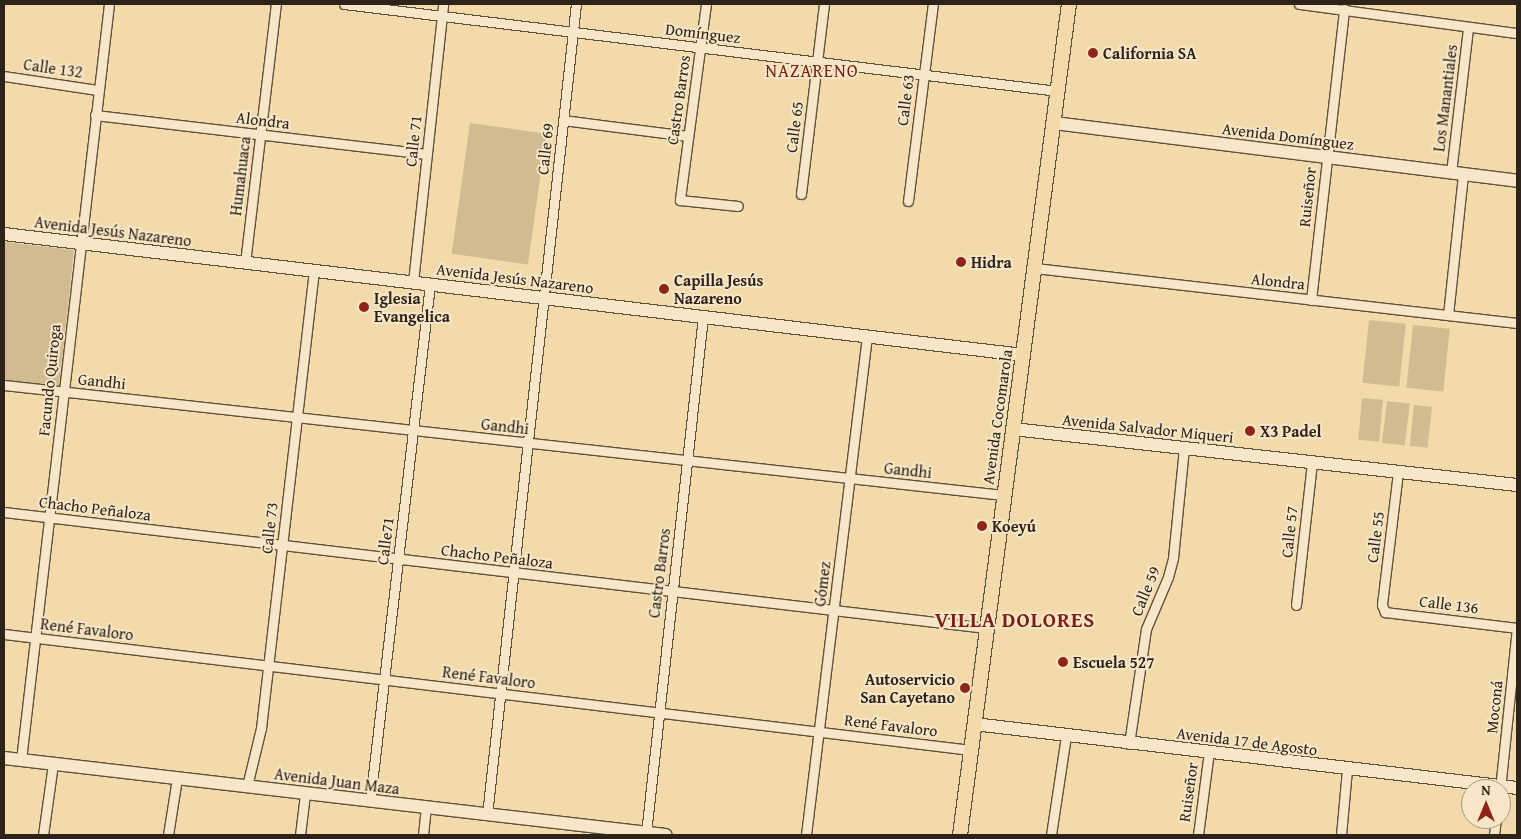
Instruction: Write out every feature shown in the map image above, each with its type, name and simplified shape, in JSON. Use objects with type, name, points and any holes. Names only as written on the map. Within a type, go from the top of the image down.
[{"type":"main road","name":"Avenida Cocomarola","points":[[960,835],[1003,495],[1069,4]]},
{"type":"main road","name":"Avenida Domínguez","points":[[1054,123],[1517,181]]},
{"type":"main road","name":"Avenida Jesús Nazareno","points":[[4,234],[1023,355]]},
{"type":"main road","name":"Avenida Salvador Miqueri","points":[[1013,429],[1517,485]]},
{"type":"main road","name":"Avenida 17 de Agosto","points":[[974,724],[1461,783]]},
{"type":"main road","name":"Avenida Juan Maza","points":[[4,758],[426,807],[638,834],[666,835]]},
{"type":"street","name":"Facundo Quiroga","points":[[21,760],[109,4]]},
{"type":"street","name":"Humahuaca","points":[[245,263],[276,4]]},
{"type":"street","name":"Domínguez","points":[[344,4],[1058,91]]},
{"type":"street","name":"Calle 71","points":[[413,282],[443,4]]},
{"type":"street","name":"Calle 69","points":[[487,815],[576,4]]},
{"type":"street","name":"Castro Barros","points":[[706,4],[680,200],[738,206]]},
{"type":"street","name":"Calle 65","points":[[802,194],[824,4]]},
{"type":"street","name":"Calle 63","points":[[908,201],[933,4]]},
{"type":"street","points":[[1299,4],[1468,28],[1517,33]]},
{"type":"street","name":"Ruiseñor","points":[[1311,300],[1344,9]]},
{"type":"street","name":"Los Manantiales","points":[[1448,315],[1468,28]]},
{"type":"street","name":"Calle 132","points":[[4,76],[98,90]]},
{"type":"street","name":"Alondra","points":[[95,115],[427,154]]},
{"type":"street","points":[[563,120],[688,136]]},
{"type":"street","name":"Alondra","points":[[1035,268],[1517,323]]},
{"type":"street","name":"Calle 73","points":[[247,786],[261,728],[314,271]]},
{"type":"street","name":"Calle71","points":[[370,801],[430,284]]},
{"type":"street","name":"Castro Barros","points":[[638,834],[657,712],[703,317]]},
{"type":"street","name":"Gómez","points":[[806,835],[867,336]]},
{"type":"street","name":"Gandhi","points":[[4,385],[1003,495]]},
{"type":"street","name":"Calle 59","points":[[1129,744],[1146,629],[1168,577],[1173,558],[1184,448]]},
{"type":"street","name":"Calle 57","points":[[1296,605],[1312,463]]},
{"type":"street","name":"Calle 55","points":[[1382,605],[1398,472]]},
{"type":"street","name":"Chacho Peñaloza","points":[[4,512],[834,612],[986,628]]},
{"type":"street","name":"Calle 136","points":[[1382,605],[1385,612],[1517,628]]},
{"type":"street","name":"Moconá","points":[[1501,779],[1517,628]]},
{"type":"street","name":"René Favaloro","points":[[4,634],[971,750]]},
{"type":"street","points":[[1051,835],[1066,736]]},
{"type":"street","name":"Ruiseñor","points":[[1198,835],[1209,752]]},
{"type":"street","points":[[43,835],[53,764]]},
{"type":"street","points":[[1341,835],[1347,769]]},
{"type":"street","points":[[168,835],[177,778]]},
{"type":"street","points":[[300,835],[305,794]]},
{"type":"street","points":[[423,835],[426,807]]},
{"type":"shaded area","points":[[470,123],[546,134],[528,264],[452,254]]},
{"type":"shaded area","points":[[4,242],[74,250],[59,387],[4,381]]},
{"type":"shaded area","points":[[1369,320],[1406,324],[1399,387],[1362,383]]},
{"type":"shaded area","points":[[1413,325],[1450,329],[1443,392],[1406,388]]},
{"type":"shaded area","points":[[1362,398],[1383,400],[1379,442],[1358,440]]},
{"type":"shaded area","points":[[1387,401],[1410,404],[1405,445],[1382,443]]},
{"type":"shaded area","points":[[1414,405],[1432,407],[1428,448],[1410,446]]},
{"type":"place","name":"California SA","points":[[1093,53]]},
{"type":"place","name":"Hidra","points":[[961,262]]},
{"type":"place","name":"Capilla Jesús Nazareno","points":[[664,289]]},
{"type":"place","name":"Iglesia Evangelica","points":[[364,307]]},
{"type":"place","name":"X3 Padel","points":[[1250,431]]},
{"type":"place","name":"Koeyú","points":[[982,526]]},
{"type":"place","name":"Escuela 527","points":[[1063,662]]},
{"type":"place","name":"Autoservicio San Cayetano","points":[[965,688]]},
{"type":"district","name":"NAZARENO","points":[[812,71]]},
{"type":"district","name":"VILLA DOLORES","points":[[1015,620]]}]
